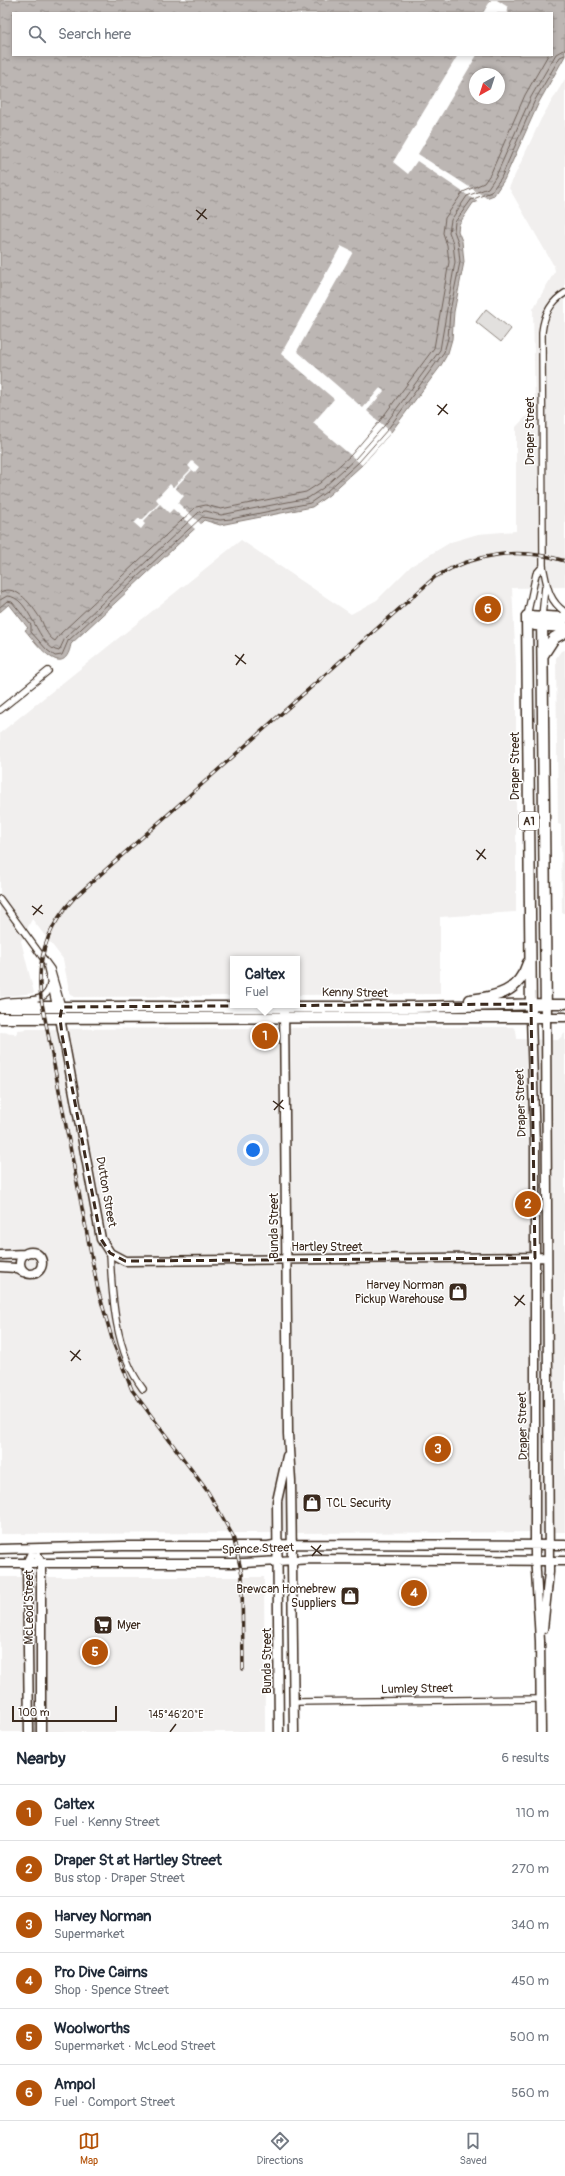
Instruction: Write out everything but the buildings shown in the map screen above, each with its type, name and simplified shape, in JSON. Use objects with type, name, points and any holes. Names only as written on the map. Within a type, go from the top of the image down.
[{"type":"highway","points":[[542,621],[565,618]]},
{"type":"highway","points":[[527,620],[542,621],[565,626]]},
{"type":"highway","name":"Draper Street","points":[[527,620],[531,1017]]},
{"type":"highway","name":"Draper Street","points":[[542,621],[546,1017]]},
{"type":"highway","points":[[542,657],[552,640],[565,632]]},
{"type":"highway","points":[[413,1007],[489,998],[503,994],[517,983],[526,970],[530,958]]},
{"type":"highway","name":"Kenny Street","points":[[300,1006],[413,1007],[546,1004]]},
{"type":"highway","name":"Kenny Street","points":[[0,1007],[230,1006]]},
{"type":"highway","name":"Dutton Street","points":[[59,1007],[60,1018]]},
{"type":"highway","name":"Kenny Street","points":[[0,1018],[546,1017]]},
{"type":"street","name":"Draper Street","points":[[565,293],[556,299],[546,312],[542,332],[543,566],[547,591],[551,598],[565,612]]},
{"type":"street","name":"Draper Street","points":[[527,620],[536,574],[543,566]]},
{"type":"street","name":"Draper Street","points":[[542,621],[545,578]]},
{"type":"street","points":[[0,710],[48,671]]},
{"type":"street","name":"Dutton Street","points":[[0,899],[44,959],[53,974],[59,1007]]},
{"type":"street","name":"Dutton Street","points":[[44,959],[50,984],[59,1007]]},
{"type":"street","points":[[0,1003],[38,999],[47,993],[50,984]]},
{"type":"street","name":"Kenny Street","points":[[546,1004],[565,1004]]},
{"type":"street","name":"Bunda Street","points":[[284,1008],[288,1447],[292,1482],[294,1732]]},
{"type":"street","name":"Draper Street","points":[[531,1017],[535,1146],[535,1546],[540,1641],[542,1732]]},
{"type":"street","name":"Draper Street","points":[[540,1641],[549,1572],[546,1017]]},
{"type":"street","name":"Kenny Street","points":[[546,1017],[565,1017]]},
{"type":"street","name":"Dutton Street","points":[[60,1018],[101,1239],[110,1253],[111,1282],[120,1336],[130,1367],[143,1388]]},
{"type":"street","points":[[0,1255],[36,1253],[42,1263],[40,1270],[34,1274],[23,1272],[16,1268],[0,1266]]},
{"type":"street","name":"Hartley Street","points":[[110,1253],[124,1261],[547,1257]]},
{"type":"street","points":[[23,1272],[20,1262],[25,1254]]},
{"type":"street","name":"Bunda Street","points":[[279,1732],[279,1544],[277,1501],[288,1447]]},
{"type":"street","name":"Spence Street","points":[[0,1549],[279,1544],[565,1545]]},
{"type":"street","name":"McLeod Street","points":[[34,1548],[41,1563],[41,1732]]},
{"type":"street","name":"McLeod Street","points":[[30,1732],[28,1563],[34,1548]]},
{"type":"street","name":"Spence Street","points":[[0,1563],[244,1563],[279,1560],[565,1561]]},
{"type":"street","name":"Lumley Street","points":[[294,1702],[541,1699]]},
{"type":"highlighted area","points":[[531,1004],[535,1258],[125,1261],[110,1253],[101,1239],[62,1035],[60,1018],[62,1007]]},
{"type":"shaded area","points":[[565,79],[565,587],[512,588],[516,664],[516,912],[440,917],[440,994],[300,995],[300,956],[230,956],[230,996],[75,997],[70,995],[63,959],[32,919],[21,941],[34,993],[0,997],[0,733],[241,540],[351,614],[377,600],[411,566],[451,542],[478,534],[516,531],[516,427],[535,407],[533,309],[555,271],[554,266],[509,188],[541,119]]},
{"type":"shaded area","points":[[486,309],[511,329],[501,342],[476,322]]},
{"type":"shaded area","points":[[565,650],[565,913],[562,913],[561,825],[558,824],[556,658],[561,651]]},
{"type":"shaded area","points":[[513,1027],[516,1030],[517,1039],[558,1040],[565,1033],[565,1532],[0,1534],[0,1032],[14,1033],[15,1036],[18,1030],[28,1029]]},
{"type":"shaded area","points":[[0,1577],[264,1577],[265,1732],[0,1732]]},
{"type":"water","points":[[0,0],[565,0],[565,56],[539,102],[504,180],[494,195],[473,203],[459,224],[458,231],[462,241],[464,262],[454,312],[452,339],[448,353],[440,367],[391,432],[362,465],[329,495],[312,507],[220,525],[204,520],[71,644],[67,655],[62,660],[56,660],[43,650],[25,630],[28,628],[9,604],[0,612]]},
{"type":"pier","points":[[491,0],[497,0],[508,7],[506,11],[508,12],[484,12]]},
{"type":"pier","points":[[457,56],[476,56],[418,154],[488,199],[479,203],[417,161],[408,174],[393,162]]},
{"type":"pier","points":[[341,246],[353,252],[297,351],[363,408],[380,388],[384,391],[367,411],[391,432],[362,465],[313,423],[334,399],[281,354]]},
{"type":"pier","points":[[192,461],[199,467],[195,472],[192,470],[175,488],[184,496],[178,503],[202,525],[196,530],[173,509],[169,513],[160,504],[143,522],[145,524],[141,529],[134,523],[139,518],[142,520],[159,503],[156,499],[170,484],[173,487],[191,469],[188,466]]},
{"type":"railway","points":[[243,1669],[242,1574],[233,1536],[208,1492],[132,1390],[113,1342],[98,1290],[41,998],[40,970],[42,957],[57,920],[74,898],[435,577],[466,562],[498,555],[531,554],[565,561]]},
{"type":"place","name":"Ampol","points":[[488,609]]},
{"type":"place","name":"Caltex","points":[[265,1036]]},
{"type":"place","name":"Draper St at Hartley Street","points":[[528,1204]]},
{"type":"place","name":"Harvey Norman Pickup Warehouse","points":[[458,1292]]},
{"type":"place","name":"Harvey Norman","points":[[438,1449]]},
{"type":"place","name":"TCL Security","points":[[312,1503]]},
{"type":"place","name":"Pro Dive Cairns","points":[[414,1593]]},
{"type":"place","name":"Brewcan Homebrew Suppliers","points":[[350,1596]]},
{"type":"place","name":"Myer","points":[[103,1625]]},
{"type":"place","name":"Woolworths","points":[[95,1652]]}]
